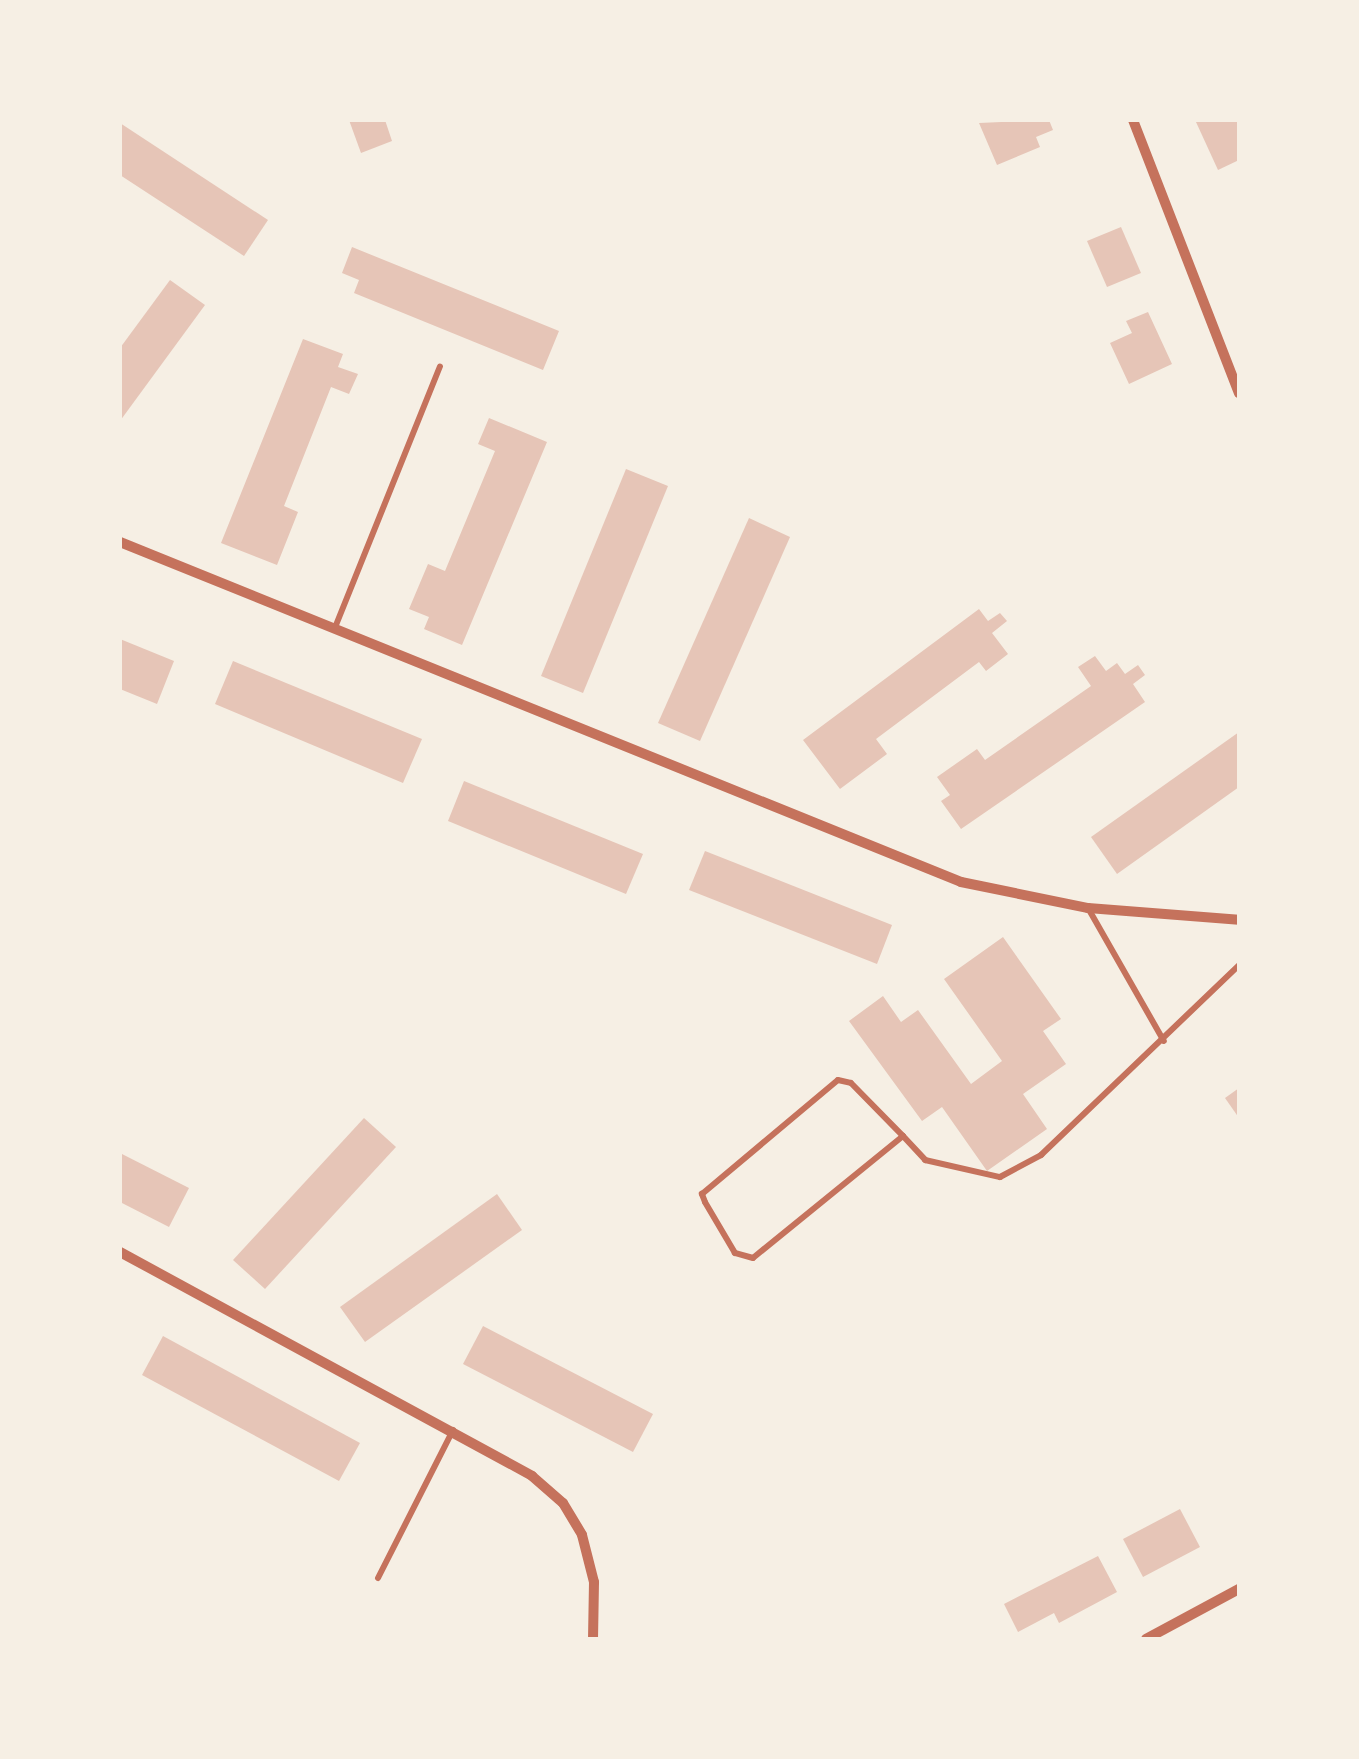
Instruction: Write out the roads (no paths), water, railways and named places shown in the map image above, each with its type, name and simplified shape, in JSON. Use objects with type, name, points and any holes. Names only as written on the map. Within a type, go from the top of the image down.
[{"type":"street","points":[[1133,120],[1239,393]]},
{"type":"street","points":[[120,542],[844,840],[961,882],[1088,908],[1239,920]]},
{"type":"street","points":[[120,1252],[454,1428],[532,1476],[563,1503],[590,1558],[592,1639]]},
{"type":"street","points":[[1146,1639],[1239,1589]]},
{"type":"lane","points":[[334,631],[440,366]]},
{"type":"lane","points":[[1088,908],[1164,1041]]},
{"type":"lane","points":[[903,1136],[753,1258],[735,1253],[702,1194],[838,1080],[851,1083],[903,1136],[925,1160],[1000,1177],[1041,1155],[1239,966]]},
{"type":"lane","points":[[378,1578],[454,1428]]}]
